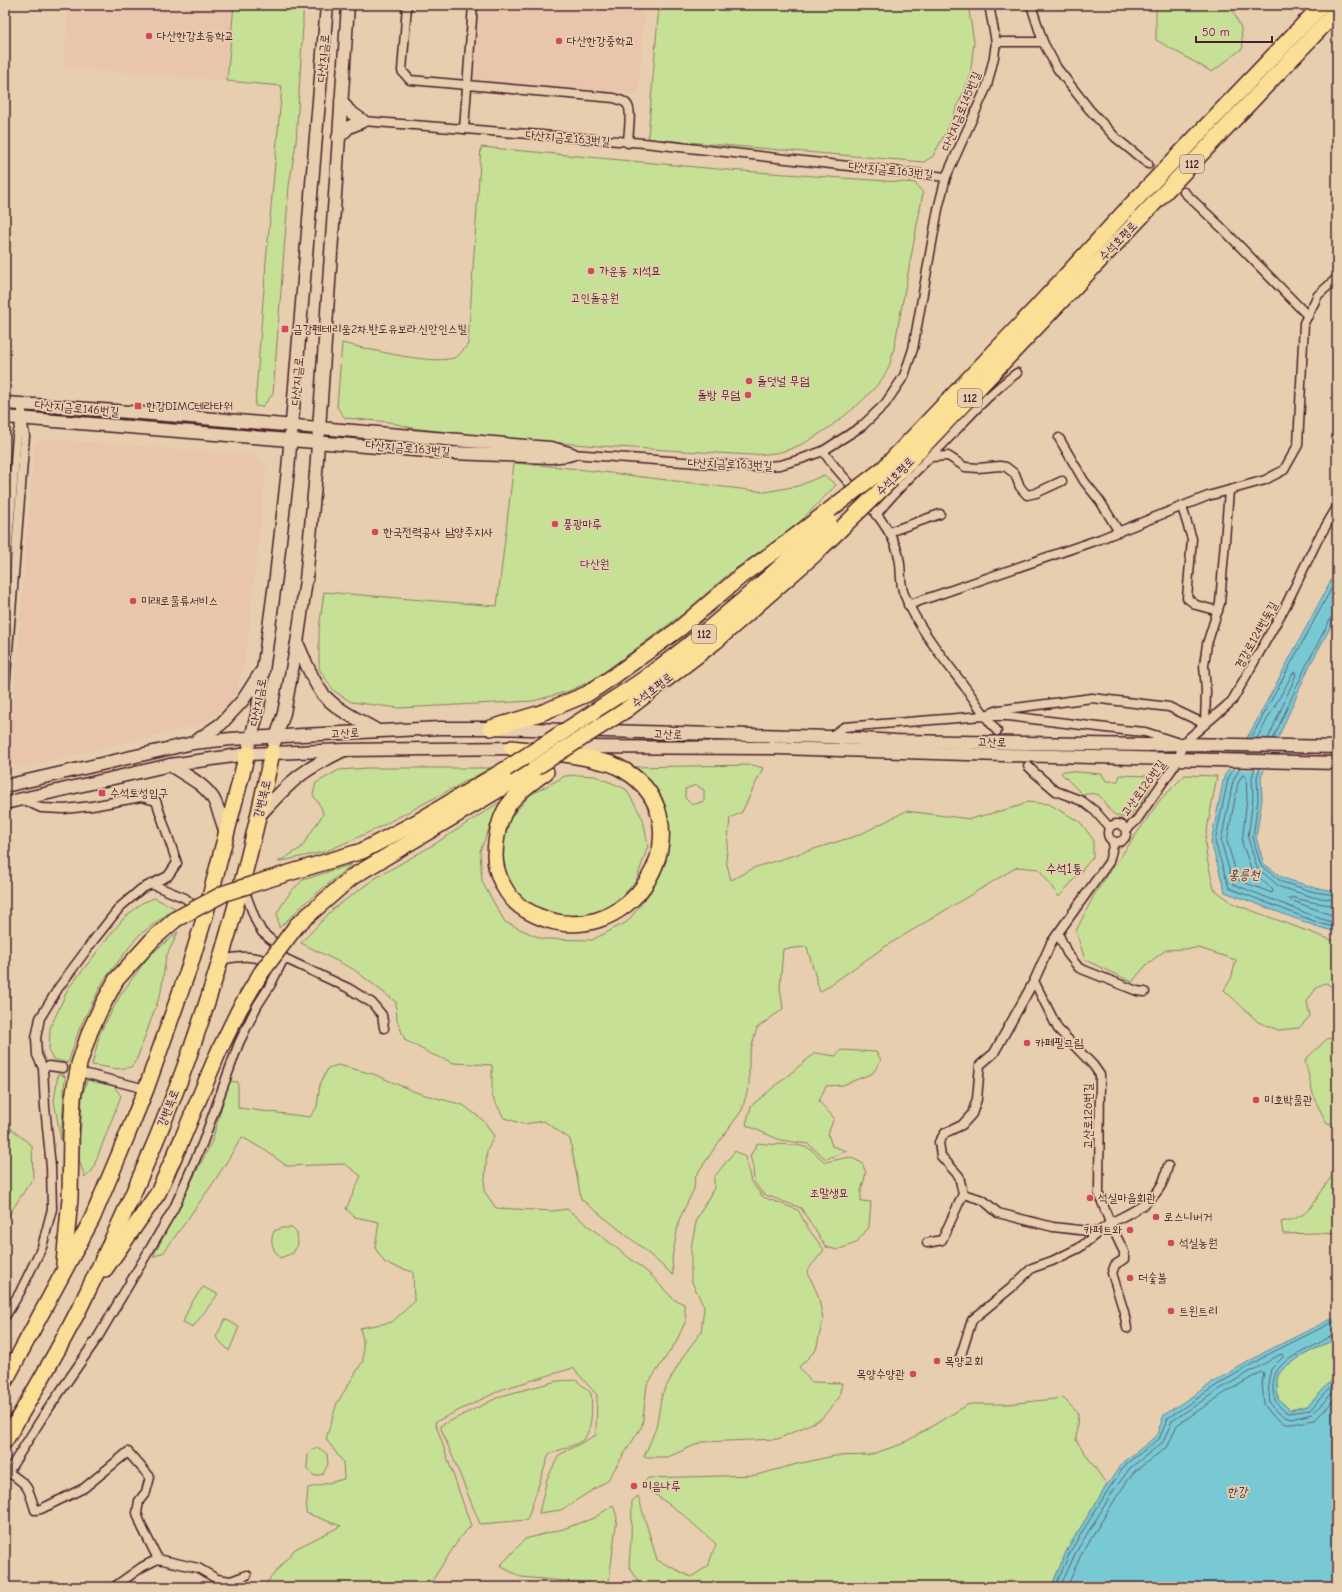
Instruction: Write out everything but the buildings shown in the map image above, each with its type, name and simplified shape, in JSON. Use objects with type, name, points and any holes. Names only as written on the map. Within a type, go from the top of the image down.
[{"type":"highway","name":"수석호평로","points":[[888,474],[1127,209],[1322,5]]},
{"type":"highway","name":"수석호평로","points":[[64,1271],[70,1198],[73,1098],[78,1064],[90,1031],[116,980],[153,939],[176,919],[225,893],[362,851],[417,822],[506,769],[594,712],[651,674],[708,631],[888,474],[1337,11]]},
{"type":"highway","points":[[491,728],[541,713],[587,694],[679,629],[741,576],[806,544],[888,474]]},
{"type":"highway","name":"수석호평로","points":[[82,1302],[158,1193],[218,1053],[239,1010],[261,973],[297,925],[352,877],[540,770],[626,710],[716,640],[806,544]]},
{"type":"highway","points":[[512,748],[586,758],[615,765],[634,776],[646,787],[654,801],[660,818],[661,831],[659,856],[654,869],[642,890],[631,902],[618,911],[599,920],[584,924],[563,924],[535,915],[521,907],[510,896],[502,883],[495,859],[496,834],[510,802],[540,770]]},
{"type":"highway","name":"강변북로","points":[[5,1442],[46,1370],[82,1302],[143,1169],[187,1061],[233,918],[272,752]]},
{"type":"highway","name":"강변북로","points":[[5,1381],[92,1219],[146,1089],[190,964],[205,916],[227,836],[247,754]]},
{"type":"street","name":"다산지금로","points":[[247,754],[257,715],[276,576],[293,425],[327,5]]},
{"type":"street","name":"다산지금로","points":[[272,752],[284,713],[297,643],[306,580],[318,441],[348,5]]},
{"type":"street","points":[[407,5],[402,70],[410,80],[614,98],[624,101],[630,112],[628,142]]},
{"type":"street","points":[[464,129],[473,5]]},
{"type":"street","name":"다산지금로145번길","points":[[946,177],[987,86],[996,42],[989,5]]},
{"type":"street","points":[[1031,5],[1043,42],[1056,68],[1116,138],[1148,164]]},
{"type":"street","points":[[996,42],[1043,42]]},
{"type":"street","points":[[341,101],[349,111],[363,121]]},
{"type":"street","name":"다산지금로163번길","points":[[291,439],[452,452],[550,457],[572,454],[754,467],[780,465],[801,459],[823,450],[862,426],[885,404],[904,376],[913,349],[938,209],[946,177],[651,144],[363,121]]},
{"type":"street","points":[[338,138],[349,127],[363,121]]},
{"type":"street","points":[[1184,192],[1237,243],[1308,316]]},
{"type":"street","points":[[908,605],[1119,532],[1208,496],[1265,480],[1284,470],[1298,445],[1304,323],[1318,295],[1337,278]]},
{"type":"street","points":[[876,515],[885,503],[995,391],[1017,373]]},
{"type":"street","name":"다산지금로146번길","points":[[5,403],[293,425]]},
{"type":"street","points":[[22,404],[22,418]]},
{"type":"street","name":"다산지금로146번길","points":[[5,416],[291,439]]},
{"type":"street","name":"다산지금로146번길","points":[[5,578],[17,436],[22,418]]},
{"type":"street","name":"다산지금로146번길","points":[[5,688],[25,436],[22,418]]},
{"type":"street","name":"다산지금로163번길","points":[[293,425],[551,448],[572,454]]},
{"type":"street","points":[[1059,438],[1080,476],[1100,501],[1119,532]]},
{"type":"street","points":[[823,450],[833,467],[876,515],[889,532],[899,558],[900,586],[908,605],[920,625],[970,694],[983,716],[997,731]]},
{"type":"street","points":[[930,457],[948,456],[965,466],[978,468],[1000,466],[1009,468],[1015,474],[1020,486],[1027,495],[1036,493],[1062,481]]},
{"type":"street","points":[[983,716],[999,710],[1092,698],[1168,707],[1205,724],[1206,691],[1204,665],[1207,644],[1220,603],[1229,491]]},
{"type":"street","points":[[1182,507],[1192,539],[1187,598],[1196,604],[1218,611]]},
{"type":"street","name":"경강로124번둑길","points":[[1182,744],[1232,701],[1278,620],[1317,541],[1337,507]]},
{"type":"street","points":[[889,532],[940,514]]},
{"type":"street","points":[[297,643],[314,679],[323,694],[342,710],[378,731]]},
{"type":"street","points":[[193,743],[221,724],[243,700],[263,668]]},
{"type":"street","points":[[829,738],[844,727],[983,716],[1008,716],[1145,732],[1182,744],[1179,759]]},
{"type":"street","name":"고산로","points":[[7,784],[193,743],[251,738],[378,731],[491,728],[896,741],[1337,747]]},
{"type":"street","name":"고산로","points":[[5,803],[170,765],[272,752],[614,746],[673,748],[778,748],[1337,763]]},
{"type":"street","points":[[256,819],[285,788],[300,775],[317,764],[345,750]]},
{"type":"street","name":"고산로126번길","points":[[1126,830],[1136,822],[1179,759]]},
{"type":"street","points":[[170,765],[206,790],[214,801],[227,836]]},
{"type":"street","points":[[1028,766],[1056,791],[1082,801],[1095,811],[1109,827],[1108,835],[1114,842]]},
{"type":"street","points":[[5,1318],[20,1292],[42,1247],[52,1209],[51,1167],[44,1107],[43,1068],[37,1055],[36,1038],[40,1018],[59,987],[120,907],[151,884],[168,876],[177,863],[156,801],[142,797],[92,806],[64,809],[41,808],[22,799]]},
{"type":"street","points":[[1109,827],[1118,823],[1126,830],[1126,835],[1123,840],[1114,842]]},
{"type":"street","points":[[927,1243],[942,1240],[963,1194],[958,1176],[941,1156],[939,1142],[945,1133],[962,1125],[972,1114],[977,1100],[980,1065],[994,1052],[1034,981],[1051,943],[1109,862],[1114,842]]},
{"type":"street","points":[[151,884],[185,898],[205,916]]},
{"type":"street","points":[[242,884],[256,921],[262,932],[276,944],[284,958],[348,988],[372,1003],[382,1015],[384,1028]]},
{"type":"street","points":[[1058,933],[1067,953],[1078,968],[1137,991],[1145,992]]},
{"type":"street","points":[[219,960],[243,956],[258,958],[280,966]]},
{"type":"street","points":[[158,1559],[142,1527],[137,1513],[139,1501],[146,1492],[150,1477],[128,1452],[84,1488],[41,1509],[35,1510],[30,1493],[25,1483],[6,1473],[42,1418],[98,1338],[174,1208],[203,1142],[239,1043],[257,1006],[271,984],[284,958]]},
{"type":"street","name":"고산로126번길","points":[[1034,981],[1058,1029],[1093,1065],[1100,1075],[1099,1194],[1110,1223],[1124,1252],[1124,1259],[1115,1265],[1112,1273],[1124,1312],[1127,1328]]},
{"type":"street","points":[[43,1068],[49,1066],[63,1068]]},
{"type":"street","points":[[87,1074],[146,1089]]},
{"type":"street","points":[[960,1358],[972,1320],[1011,1288],[1032,1268],[1052,1261],[1079,1248],[1110,1223],[1152,1199],[1163,1184],[1168,1166]]},
{"type":"street","points":[[963,1194],[983,1200],[998,1213],[1052,1227],[1097,1232]]},
{"type":"street","points":[[114,1587],[142,1567],[158,1559],[198,1568],[217,1580],[230,1581],[247,1575]]},
{"type":"shaded area","name":"다산한강초등학교","points":[[69,5],[234,5],[227,81],[63,67]]},
{"type":"shaded area","name":"다산한강중학교","points":[[479,5],[645,5],[638,95],[478,84],[473,78]]},
{"type":"shaded area","points":[[44,439],[256,455],[266,467],[247,647],[237,691],[225,709],[202,724],[19,768],[9,759],[35,445]]},
{"type":"green space","points":[[234,5],[303,5],[296,143],[289,186],[273,394],[262,407],[255,406],[282,86],[227,81]]},
{"type":"green space","points":[[659,5],[968,5],[974,42],[970,77],[946,132],[933,156],[924,162],[651,139],[648,137]]},
{"type":"green space","points":[[1156,5],[1236,5],[1232,9],[1241,28],[1243,48],[1212,72],[1156,40]]},
{"type":"green space","name":"고인돌공원","points":[[481,147],[728,170],[915,183],[923,193],[894,348],[888,369],[872,391],[830,427],[802,444],[785,451],[766,454],[751,455],[599,446],[498,438],[412,428],[389,422],[345,418],[337,407],[342,343],[402,356],[435,360],[449,359],[458,356],[468,344]]},
{"type":"green space","name":"다산원","points":[[514,463],[561,467],[765,492],[798,486],[824,475],[836,485],[787,535],[732,571],[684,613],[595,679],[569,691],[533,701],[399,708],[351,702],[334,691],[319,669],[319,629],[324,592],[497,606]]},
{"type":"green space","points":[[753,765],[763,768],[742,812],[730,818],[726,861],[731,880],[756,867],[859,835],[906,811],[970,819],[1019,806],[1027,802],[1049,804],[1080,822],[1093,839],[1093,857],[1059,897],[1039,869],[1017,867],[886,946],[820,992],[807,947],[783,949],[780,987],[783,1009],[757,1028],[749,1056],[749,1085],[742,1110],[695,1177],[694,1189],[679,1220],[672,1258],[673,1275],[640,1246],[581,1199],[570,1139],[544,1121],[524,1124],[504,1118],[492,1096],[492,1065],[454,1063],[431,1054],[405,1040],[397,1020],[396,1002],[353,969],[301,943],[333,909],[374,879],[433,845],[500,802],[480,851],[482,882],[505,922],[542,939],[592,940],[627,922],[650,893],[666,862],[667,834],[628,767]],"holes":[[[696,785],[704,790],[704,801],[692,805],[685,798],[685,789]]]},
{"type":"green space","points":[[368,768],[491,768],[374,830],[327,851],[278,862],[301,848],[323,814],[321,807],[313,795],[316,783],[339,770]]},
{"type":"green space","points":[[1064,771],[1102,774],[1106,781],[1118,781],[1120,775],[1149,776],[1152,784],[1137,808],[1128,818],[1120,817],[1110,810],[1099,795],[1083,795],[1061,773]]},
{"type":"green space","points":[[1185,775],[1217,776],[1205,841],[1207,859],[1214,889],[1234,904],[1337,942],[1337,990],[1326,983],[1318,986],[1307,1001],[1310,1016],[1299,1028],[1278,1030],[1258,1022],[1224,990],[1231,979],[1236,960],[1199,948],[1166,950],[1147,964],[1132,982],[1085,960],[1076,931],[1094,895],[1160,800]]},
{"type":"green space","points":[[565,776],[595,776],[626,789],[643,819],[648,846],[636,881],[625,893],[603,911],[581,919],[550,919],[525,907],[508,886],[501,858],[502,838],[512,816],[530,795]]},
{"type":"green space","points":[[352,864],[304,904],[279,928],[277,913],[291,891],[303,880]]},
{"type":"green space","points":[[154,898],[175,908],[138,936],[104,980],[80,1027],[68,1063],[53,1059],[49,1052],[50,1028],[68,989],[122,920],[142,903]]},
{"type":"green space","points":[[178,932],[166,957],[161,992],[137,1059],[131,1067],[118,1069],[92,1065],[100,1033],[121,994],[149,956]]},
{"type":"green space","points":[[1328,1038],[1337,1041],[1337,1126],[1327,1124],[1314,1098],[1305,1060]]},
{"type":"green space","points":[[841,1050],[876,1052],[881,1060],[873,1073],[843,1085],[826,1086],[819,1101],[834,1118],[828,1134],[832,1146],[847,1151],[826,1159],[808,1144],[780,1140],[746,1125],[751,1106],[815,1053],[836,1056]]},
{"type":"green space","points":[[338,1065],[373,1074],[418,1093],[463,1105],[484,1121],[494,1136],[487,1151],[484,1191],[496,1208],[553,1211],[567,1209],[651,1275],[673,1299],[684,1304],[686,1320],[676,1342],[647,1385],[642,1426],[607,1481],[561,1510],[539,1513],[547,1479],[559,1455],[596,1435],[597,1395],[573,1368],[503,1389],[435,1422],[471,1526],[461,1536],[428,1587],[263,1587],[295,1549],[341,1526],[306,1513],[308,1488],[344,1479],[343,1462],[326,1439],[337,1403],[363,1361],[363,1340],[360,1328],[392,1322],[414,1302],[413,1272],[385,1263],[375,1248],[379,1222],[355,1217],[346,1209],[361,1176],[345,1164],[287,1166],[266,1151],[242,1137],[214,1182],[164,1252],[153,1257],[212,1141],[229,1081],[238,1082],[238,1108],[310,1117],[317,1107],[320,1084],[328,1068]]},
{"type":"green space","points":[[58,1074],[65,1076],[61,1140],[54,1101]]},
{"type":"green space","points":[[87,1080],[114,1086],[121,1096],[92,1171],[85,1177],[79,1160],[82,1097]]},
{"type":"green space","points":[[7,1125],[32,1146],[33,1178],[10,1213],[5,1225],[5,1126]]},
{"type":"green space","name":"조말생묘","points":[[758,1143],[802,1146],[810,1149],[825,1162],[850,1157],[862,1163],[866,1173],[861,1191],[861,1201],[871,1202],[869,1227],[856,1243],[837,1250],[826,1247],[801,1208],[763,1194],[754,1182],[753,1167],[750,1156]]},
{"type":"green space","points":[[735,1151],[745,1157],[751,1182],[763,1197],[798,1210],[808,1228],[824,1250],[807,1271],[818,1295],[823,1319],[816,1350],[799,1367],[811,1382],[842,1383],[839,1398],[821,1419],[778,1439],[702,1442],[668,1457],[644,1457],[656,1428],[662,1394],[684,1355],[701,1332],[704,1307],[691,1280],[691,1247],[697,1218],[714,1188],[714,1177]]},
{"type":"green space","points":[[1337,1172],[1337,1234],[1283,1234],[1281,1222],[1297,1218],[1307,1211],[1317,1199],[1333,1174]]},
{"type":"green space","points":[[282,1228],[292,1228],[297,1233],[298,1244],[293,1253],[280,1258],[274,1249],[272,1239],[274,1231]]},
{"type":"green space","points":[[203,1287],[218,1294],[193,1327],[183,1322],[191,1303]]},
{"type":"green space","points":[[225,1319],[239,1327],[229,1351],[216,1337]]},
{"type":"green space","points":[[1337,1338],[1337,1375],[1308,1406],[1290,1410],[1278,1399],[1277,1383],[1279,1374],[1289,1364],[1297,1359]]},
{"type":"green space","points":[[576,1380],[591,1393],[591,1417],[587,1435],[584,1439],[577,1443],[549,1454],[527,1520],[480,1524],[440,1426],[501,1396],[557,1381]]},
{"type":"green space","points":[[1063,1398],[1078,1413],[1076,1440],[1107,1485],[1068,1548],[1051,1587],[642,1587],[629,1566],[632,1501],[638,1496],[657,1560],[691,1577],[708,1566],[716,1544],[681,1513],[642,1485],[648,1478],[757,1475],[834,1456],[869,1455],[902,1444],[969,1404],[1008,1404]]},
{"type":"green space","points":[[319,1448],[327,1454],[328,1464],[323,1474],[314,1476],[307,1467],[308,1454],[312,1449]]},
{"type":"green space","points":[[613,1505],[617,1517],[609,1581],[599,1584],[521,1577],[500,1566],[525,1539],[563,1529],[594,1518]]},
{"type":"water","name":"홍릉천","points":[[1337,569],[1337,615],[1309,667],[1261,777],[1262,799],[1256,838],[1264,864],[1283,878],[1315,888],[1337,891],[1337,932],[1318,927],[1225,892],[1211,842],[1224,777],[1255,724]]},
{"type":"water","name":"한강","points":[[1337,1316],[1337,1338],[1289,1364],[1279,1374],[1277,1383],[1278,1399],[1290,1410],[1308,1406],[1337,1375],[1337,1587],[1051,1587],[1068,1548],[1107,1485],[1123,1462],[1156,1437],[1164,1415],[1215,1381],[1265,1352]]},
{"type":"pier","points":[[1245,738],[1280,739],[1266,770],[1226,769]]},
{"type":"tunnel","points":[[1148,164],[1184,192]]},
{"type":"place","name":"다산한강초등학교","points":[[149,36]]},
{"type":"place","name":"다산한강중학교","points":[[559,41]]},
{"type":"place","name":"가운동 지석묘","points":[[591,271]]},
{"type":"place","name":"금강펜테리움2차.반도유보라.신안인스빌","points":[[285,329]]},
{"type":"place","name":"돌덧널 무덤","points":[[749,381]]},
{"type":"place","name":"돌방 무덤","points":[[748,395]]},
{"type":"place","name":"한강DIMC테라타워","points":[[138,406]]},
{"type":"place","name":"풍광마루","points":[[555,524]]},
{"type":"place","name":"한국전력공사 남양주지사","points":[[375,532]]},
{"type":"place","name":"미래로물류서비스","points":[[133,601]]},
{"type":"place","name":"수석토성입구","points":[[102,793]]},
{"type":"place","name":"카페필그림","points":[[1027,1043]]},
{"type":"place","name":"미호박물관","points":[[1256,1100]]},
{"type":"place","name":"석실마을회관","points":[[1090,1198]]},
{"type":"place","name":"로스니버거","points":[[1156,1217]]},
{"type":"place","name":"카페트와","points":[[1130,1230]]},
{"type":"place","name":"석실농원","points":[[1171,1243]]},
{"type":"place","name":"더숯불","points":[[1130,1278]]},
{"type":"place","name":"트윈트리","points":[[1171,1311]]},
{"type":"place","name":"목양교회","points":[[937,1361]]},
{"type":"place","name":"목양수양관","points":[[913,1374]]},
{"type":"place","name":"미음나루","points":[[634,1486]]},
{"type":"district","name":"수석1통","points":[[1064,868]]}]
